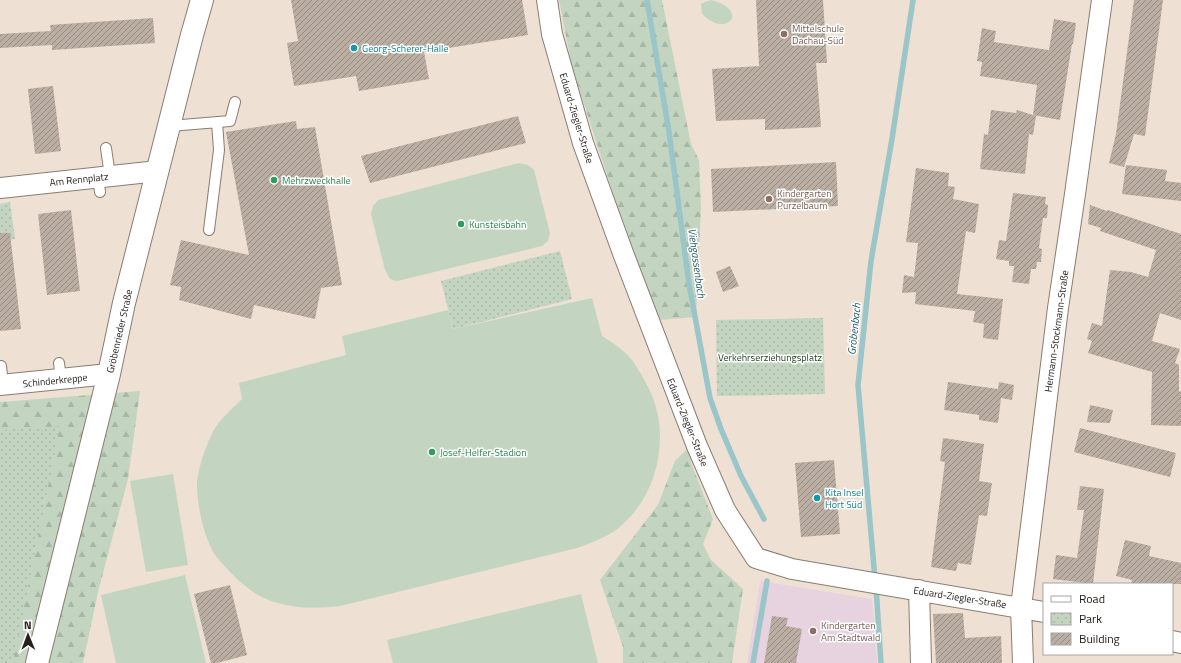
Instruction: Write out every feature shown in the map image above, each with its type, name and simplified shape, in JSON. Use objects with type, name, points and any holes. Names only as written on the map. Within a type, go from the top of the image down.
[{"type":"street","name":"Gröbenrieder Straße","points":[[37,663],[109,374],[124,303],[202,0]]},
{"type":"street","name":"Eduard-Ziegler-Straße","points":[[547,0],[552,34],[584,143],[623,253],[697,446],[725,510],[756,558],[792,569],[1043,612]]},
{"type":"street","name":"Hermann-Stockmann-Straße","points":[[1022,663],[1021,607],[1058,308],[1102,0]]},
{"type":"street","name":"Am Rennplatz","points":[[0,188],[103,182],[158,171]]},
{"type":"street","name":"Schinderkreppe","points":[[1,379],[60,372],[109,374]]},
{"type":"street","points":[[910,589],[920,663]]},
{"type":"lane","points":[[170,126],[230,121],[235,102]]},
{"type":"lane","points":[[210,230],[219,150],[216,122]]},
{"type":"lane","points":[[103,182],[106,148]]},
{"type":"shaded area","name":"Kindergarten Am Stadtwald","points":[[760,581],[872,599],[877,663],[747,663]]},
{"type":"green space","points":[[559,0],[662,0],[691,144],[699,160],[701,208],[696,317],[658,320],[615,200],[572,67]]},
{"type":"green space","points":[[711,0],[723,4],[730,10],[732,15],[731,20],[727,23],[720,24],[711,21],[702,14],[701,4]]},
{"type":"green space","name":"Kunsteisbahn","points":[[519,163],[528,165],[534,170],[550,233],[548,241],[542,246],[397,281],[390,279],[385,270],[371,214],[373,206],[378,200]]},
{"type":"green space","points":[[10,202],[15,239],[0,241],[0,204]]},
{"type":"green space","points":[[560,251],[572,299],[453,329],[441,281]]},
{"type":"green space","name":"Josef-Helfer-Stadion","points":[[592,298],[602,336],[621,349],[634,362],[651,392],[659,420],[659,452],[651,484],[634,512],[613,532],[577,548],[340,606],[321,608],[285,605],[262,597],[251,591],[238,580],[215,555],[205,532],[200,514],[197,483],[199,469],[204,454],[217,425],[242,399],[239,383],[346,355],[342,336],[448,310],[453,329]]},
{"type":"green space","name":"Verkehrserziehungsplatz","points":[[823,318],[825,394],[717,396],[716,320]]},
{"type":"green space","points":[[140,391],[128,479],[98,592],[83,663],[0,663],[0,402]]},
{"type":"green space","points":[[60,426],[13,663],[0,663],[0,430]]},
{"type":"green space","points":[[688,448],[692,465],[713,519],[703,544],[711,560],[743,589],[732,663],[623,663],[623,647],[600,580],[658,505],[675,461]]},
{"type":"green space","points":[[173,474],[188,565],[146,572],[130,481]]},
{"type":"green space","points":[[185,575],[206,663],[116,663],[101,595]]},
{"type":"green space","points":[[581,594],[598,663],[393,663],[387,640]]},
{"type":"building","name":"Georg-Scherer-Halle","points":[[291,0],[522,0],[528,35],[424,52],[429,79],[359,91],[356,76],[294,86],[287,43],[298,41]]},
{"type":"building","points":[[756,0],[823,0],[827,63],[816,63],[821,127],[765,130],[765,119],[716,121],[712,69],[759,66]]},
{"type":"building","points":[[1134,0],[1163,0],[1145,136],[1134,134],[1124,167],[1109,163],[1116,134]]},
{"type":"building","points":[[153,18],[155,43],[52,50],[52,45],[0,48],[0,34],[51,31],[50,25]]},
{"type":"building","points":[[1054,19],[1076,23],[1060,120],[1033,115],[1037,85],[980,76],[982,62],[977,61],[982,28],[996,31],[994,42],[1049,50]]},
{"type":"building","points":[[53,86],[61,151],[35,154],[28,89]]},
{"type":"building","points":[[991,110],[1016,113],[1017,110],[1036,116],[1033,135],[1029,134],[1025,174],[980,169],[984,134],[988,135]]},
{"type":"building","points":[[518,116],[526,143],[370,183],[361,156]]},
{"type":"building","points":[[296,121],[297,129],[315,127],[342,285],[321,288],[315,319],[254,305],[251,319],[179,300],[181,287],[170,285],[181,240],[249,255],[226,132]]},
{"type":"building","points":[[836,162],[838,206],[713,212],[711,169]]},
{"type":"building","points":[[1126,165],[1167,170],[1165,181],[1181,183],[1181,201],[1122,194]]},
{"type":"building","points":[[916,168],[949,173],[948,186],[955,187],[953,199],[979,204],[975,233],[966,231],[957,294],[1003,299],[998,340],[983,338],[984,324],[973,322],[975,311],[915,304],[916,292],[902,293],[904,275],[914,277],[918,243],[906,242]]},
{"type":"building","points":[[1013,193],[1046,197],[1045,204],[1048,205],[1047,218],[1043,218],[1039,248],[1042,249],[1041,262],[1037,262],[1036,269],[1031,269],[1029,284],[1012,282],[1014,266],[1009,266],[1009,261],[996,259],[999,240],[1006,241]]},
{"type":"building","points":[[1090,205],[1181,234],[1181,320],[1160,313],[1152,341],[1180,349],[1175,363],[1179,365],[1181,426],[1151,425],[1152,372],[1088,353],[1092,341],[1087,339],[1092,323],[1102,326],[1110,270],[1131,272],[1148,277],[1156,250],[1100,231],[1101,228],[1088,224]]},
{"type":"building","points":[[71,210],[80,291],[47,295],[38,214]]},
{"type":"building","points":[[0,233],[10,233],[21,329],[0,331]]},
{"type":"building","points":[[730,266],[739,286],[723,292],[716,272]]},
{"type":"building","points":[[948,382],[998,389],[999,382],[1014,385],[1012,400],[1001,398],[998,423],[979,420],[979,415],[944,410]]},
{"type":"building","points":[[1090,405],[1113,410],[1110,423],[1087,422]]},
{"type":"building","points":[[1080,428],[1176,453],[1170,477],[1074,452]]},
{"type":"building","points":[[943,438],[984,444],[979,481],[992,483],[987,516],[979,515],[971,565],[958,563],[956,571],[931,567],[945,462],[940,461]]},
{"type":"building","name":"Kita Insel Hort Süd","points":[[834,460],[840,534],[801,537],[795,463]]},
{"type":"building","points":[[1080,486],[1104,489],[1093,583],[1053,579],[1056,555],[1077,558],[1084,510],[1077,510]]},
{"type":"building","points":[[1125,540],[1151,546],[1149,556],[1181,563],[1181,584],[1131,583],[1132,580],[1116,576]]},
{"type":"building","points":[[230,585],[247,655],[217,663],[211,663],[194,594]]},
{"type":"building","points":[[963,613],[965,638],[1001,636],[1002,663],[936,663],[933,614]]},
{"type":"building","points":[[772,616],[788,618],[786,626],[802,629],[796,663],[764,663]]},
{"type":"waterway","name":"Viehgassenbach","points":[[647,0],[669,132],[689,284],[710,398],[721,429],[741,476],[764,519]]},
{"type":"waterway","name":"Gröbenbach","points":[[875,579],[858,385],[871,261],[892,139],[913,0]]},
{"type":"waterway","name":"Viehgassenbach","points":[[753,663],[767,581]]},
{"type":"waterway","name":"Gröbenbach","points":[[876,587],[881,663]]},
{"type":"place","name":"Mittelschule Dachau-Süd","points":[[784,34]]},
{"type":"place","name":"Georg-Scherer-Halle","points":[[354,48]]},
{"type":"place","name":"Mehrzweckhalle","points":[[274,180]]},
{"type":"place","name":"Kindergarten Purzelbaum","points":[[769,199]]},
{"type":"place","name":"Kunsteisbahn","points":[[461,224]]},
{"type":"place","name":"Josef-Helfer-Stadion","points":[[432,452]]},
{"type":"place","name":"Kita Insel Hort Süd","points":[[817,498]]},
{"type":"place","name":"Kindergarten Am Stadtwald","points":[[813,631]]}]
